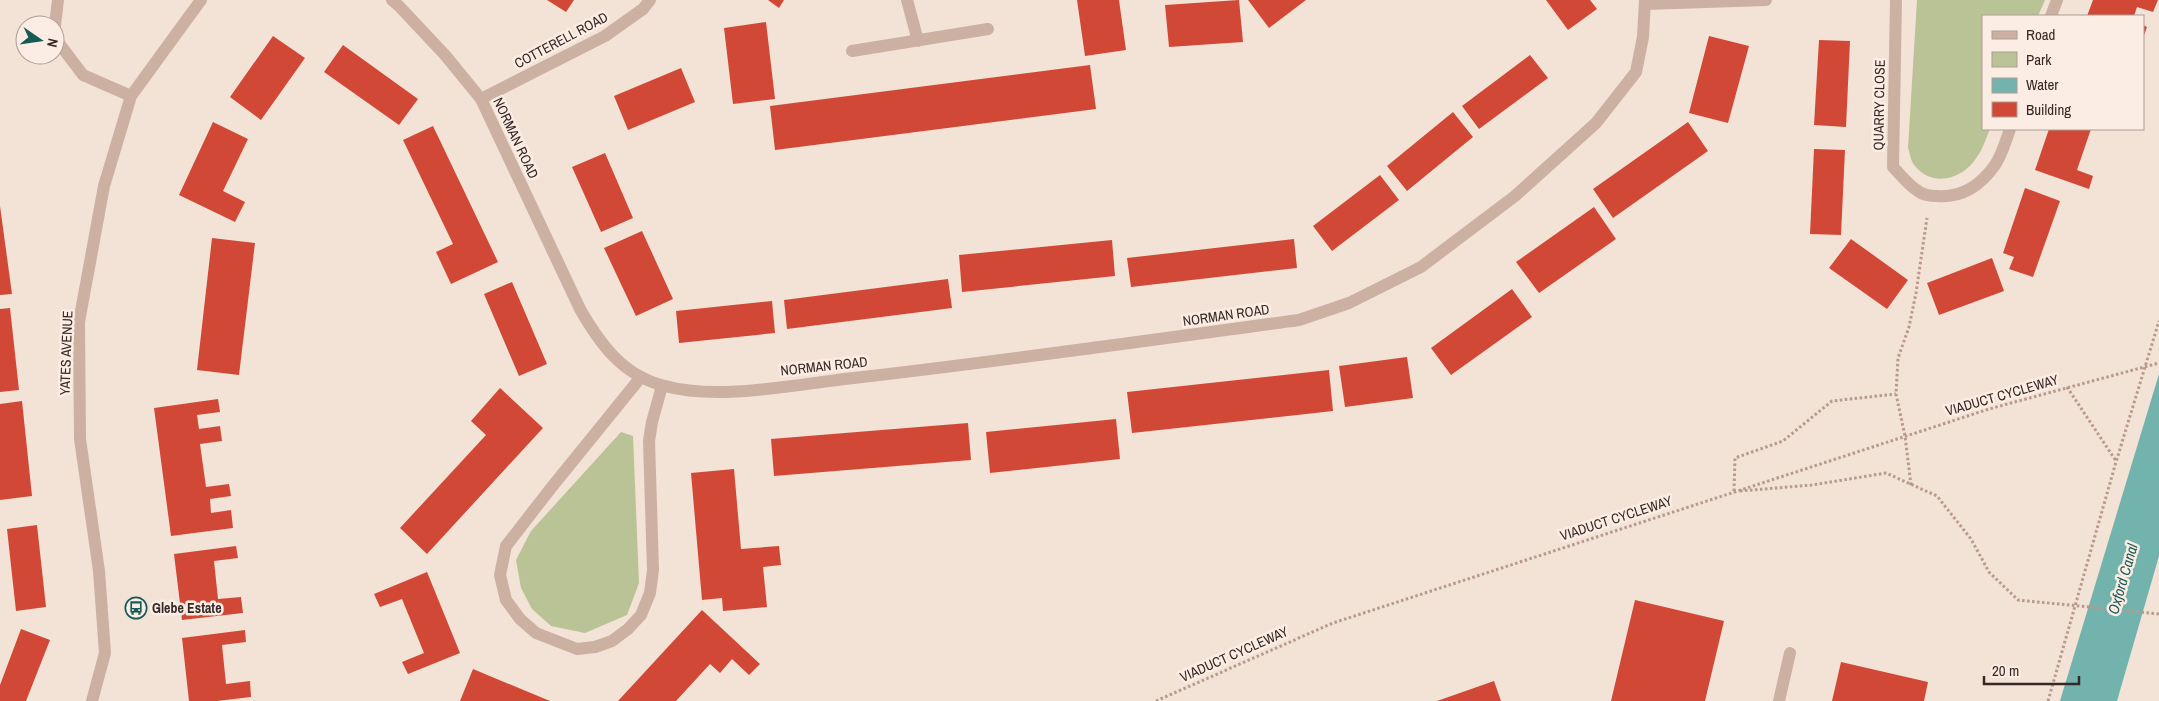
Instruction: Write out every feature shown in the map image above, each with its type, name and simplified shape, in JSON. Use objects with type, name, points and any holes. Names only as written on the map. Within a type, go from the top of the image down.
[{"type":"street","points":[[56,15],[58,0]]},
{"type":"street","name":"YATES AVENUE","points":[[92,701],[106,653],[99,571],[80,439],[79,322],[104,186],[131,96],[201,0]]},
{"type":"street","name":"NORMAN ROAD","points":[[392,0],[400,6],[445,56],[481,99],[580,309],[596,336],[608,352],[624,367],[640,377],[662,386],[682,390],[747,390],[960,366],[1299,320],[1349,303],[1421,267],[1515,196],[1596,123],[1636,72],[1644,36],[1646,2]]},
{"type":"street","name":"COTTERELL ROAD","points":[[481,99],[605,36],[643,9],[650,0]]},
{"type":"street","points":[[907,0],[918,41]]},
{"type":"street","points":[[1646,2],[1766,0]]},
{"type":"street","name":"QUARRY CLOSE","points":[[1896,0],[1893,166],[1905,180],[1920,192],[1931,196]]},
{"type":"street","points":[[2051,15],[2057,0]]},
{"type":"street","points":[[852,50],[988,29]]},
{"type":"street","points":[[65,51],[83,75],[131,96]]},
{"type":"street","points":[[1931,196],[1950,197],[1971,190],[1996,163],[2010,130]]},
{"type":"street","points":[[640,377],[506,546],[500,575],[506,600],[520,619],[536,633],[552,641],[577,649],[595,648],[612,641],[628,629],[641,615],[650,592],[653,570],[649,441],[662,386]]},
{"type":"street","points":[[1779,701],[1790,653]]},
{"type":"path","points":[[1911,484],[1905,436],[1896,394],[1898,358],[1909,327],[1916,293],[1931,196]]},
{"type":"path","points":[[2048,701],[2116,462],[2159,321]]},
{"type":"path","name":"VIADUCT CYCLEWAY","points":[[1156,701],[1333,623],[1990,409],[2159,363]]},
{"type":"path","points":[[2067,387],[2116,462]]},
{"type":"path","points":[[1896,394],[1832,401],[1783,441],[1735,458],[1734,491],[1812,485],[1886,473],[1937,496],[1971,539],[1989,572],[2018,600],[2159,614]]},
{"type":"green space","points":[[1917,0],[2045,0],[2038,15],[1982,15],[1982,130],[1990,130],[1981,151],[1971,165],[1964,171],[1948,178],[1930,177],[1922,173],[1914,164],[1908,148]]},
{"type":"green space","points":[[621,432],[633,436],[639,583],[627,615],[585,633],[551,626],[532,609],[521,588],[516,560],[531,531]]},
{"type":"water","name":"Oxford Canal","points":[[2159,374],[2159,556],[2117,701],[2060,701]]},
{"type":"building","points":[[547,0],[574,0],[566,12]]},
{"type":"building","points":[[768,0],[784,0],[779,8]]},
{"type":"building","points":[[1077,0],[1119,0],[1126,50],[1085,56]]},
{"type":"building","points":[[1239,0],[1243,42],[1169,47],[1165,5]]},
{"type":"building","points":[[1248,0],[1306,0],[1269,28]]},
{"type":"building","points":[[1546,0],[1590,0],[1597,9],[1568,30]]},
{"type":"building","points":[[2093,0],[2158,0],[2153,12],[2137,7],[2134,15],[2087,15]]},
{"type":"building","points":[[766,22],[775,99],[733,104],[724,28]]},
{"type":"building","points":[[273,36],[305,58],[261,120],[230,97]]},
{"type":"building","points":[[1709,36],[1749,46],[1728,123],[1689,113]]},
{"type":"building","points":[[1819,40],[1850,41],[1846,127],[1814,125]]},
{"type":"building","points":[[343,45],[418,99],[399,125],[324,72]]},
{"type":"building","points":[[1530,55],[1548,78],[1479,129],[1462,106]]},
{"type":"building","points":[[1090,65],[1096,109],[775,150],[770,106]]},
{"type":"building","points":[[681,68],[695,102],[628,130],[614,96]]},
{"type":"building","points":[[1453,112],[1473,137],[1407,191],[1387,166]]},
{"type":"building","points":[[213,122],[248,139],[223,191],[245,202],[235,222],[179,195]]},
{"type":"building","points":[[1688,122],[1708,151],[1613,218],[1593,189]]},
{"type":"building","points":[[433,126],[498,262],[451,284],[436,252],[453,244],[403,140]]},
{"type":"building","points":[[2049,130],[2091,130],[2077,170],[2093,176],[2089,189],[2035,170]]},
{"type":"building","points":[[1814,149],[1845,150],[1841,235],[1810,234]]},
{"type":"building","points":[[605,153],[633,218],[601,232],[572,167]]},
{"type":"building","points":[[1380,175],[1399,200],[1332,251],[1313,226]]},
{"type":"building","points":[[2025,188],[2060,201],[2033,277],[2009,269],[2014,257],[2003,253]]},
{"type":"building","points":[[0,206],[12,294],[0,295]]},
{"type":"building","points":[[1594,207],[1616,239],[1539,293],[1516,262]]},
{"type":"building","points":[[642,231],[673,299],[636,316],[604,248]]},
{"type":"building","points":[[212,238],[255,243],[239,375],[197,370]]},
{"type":"building","points":[[1294,239],[1297,268],[1131,287],[1127,258]]},
{"type":"building","points":[[1851,239],[1908,280],[1887,309],[1829,268]]},
{"type":"building","points":[[1112,240],[1115,276],[962,292],[959,255]]},
{"type":"building","points":[[1992,258],[2004,291],[1939,315],[1927,283]]},
{"type":"building","points":[[948,279],[952,308],[787,329],[784,300]]},
{"type":"building","points":[[512,282],[547,364],[519,376],[484,294]]},
{"type":"building","points":[[1512,289],[1532,317],[1451,375],[1431,348]]},
{"type":"building","points":[[772,301],[775,333],[679,343],[676,311]]},
{"type":"building","points":[[10,308],[19,390],[0,392],[0,309]]},
{"type":"building","points":[[1407,357],[1413,398],[1345,407],[1339,366]]},
{"type":"building","points":[[1329,370],[1333,411],[1132,433],[1127,392]]},
{"type":"building","points":[[500,388],[543,428],[427,554],[400,528],[486,435],[471,421]]},
{"type":"building","points":[[218,399],[220,412],[197,415],[199,429],[220,426],[222,441],[200,444],[206,487],[229,484],[231,496],[210,499],[211,513],[231,510],[233,528],[171,536],[154,408]]},
{"type":"building","points":[[22,401],[32,496],[0,500],[0,404]]},
{"type":"building","points":[[1116,419],[1120,459],[990,473],[986,432]]},
{"type":"building","points":[[968,423],[971,460],[774,476],[771,439]]},
{"type":"building","points":[[734,469],[741,549],[779,546],[781,565],[763,567],[767,607],[723,611],[722,598],[702,600],[691,473]]},
{"type":"building","points":[[37,525],[46,607],[16,611],[7,529]]},
{"type":"building","points":[[236,546],[238,558],[214,561],[218,599],[241,597],[243,613],[182,620],[174,554]]},
{"type":"building","points":[[427,572],[460,653],[408,674],[402,662],[424,653],[402,599],[380,607],[374,594]]},
{"type":"building","points":[[1635,600],[1724,621],[1705,701],[1611,701]]},
{"type":"building","points":[[702,610],[760,664],[749,675],[732,659],[720,673],[710,664],[676,701],[618,701]]},
{"type":"building","points":[[21,629],[50,640],[26,701],[0,701],[0,685]]},
{"type":"building","points":[[245,630],[246,642],[222,645],[226,684],[250,681],[251,697],[217,701],[189,701],[182,638]]},
{"type":"building","points":[[1841,662],[1928,682],[1924,701],[1832,701]]},
{"type":"building","points":[[473,669],[550,701],[460,701]]},
{"type":"building","points":[[1494,681],[1501,701],[1437,701]]},
{"type":"place","name":"Glebe Estate","points":[[136,608]]}]
